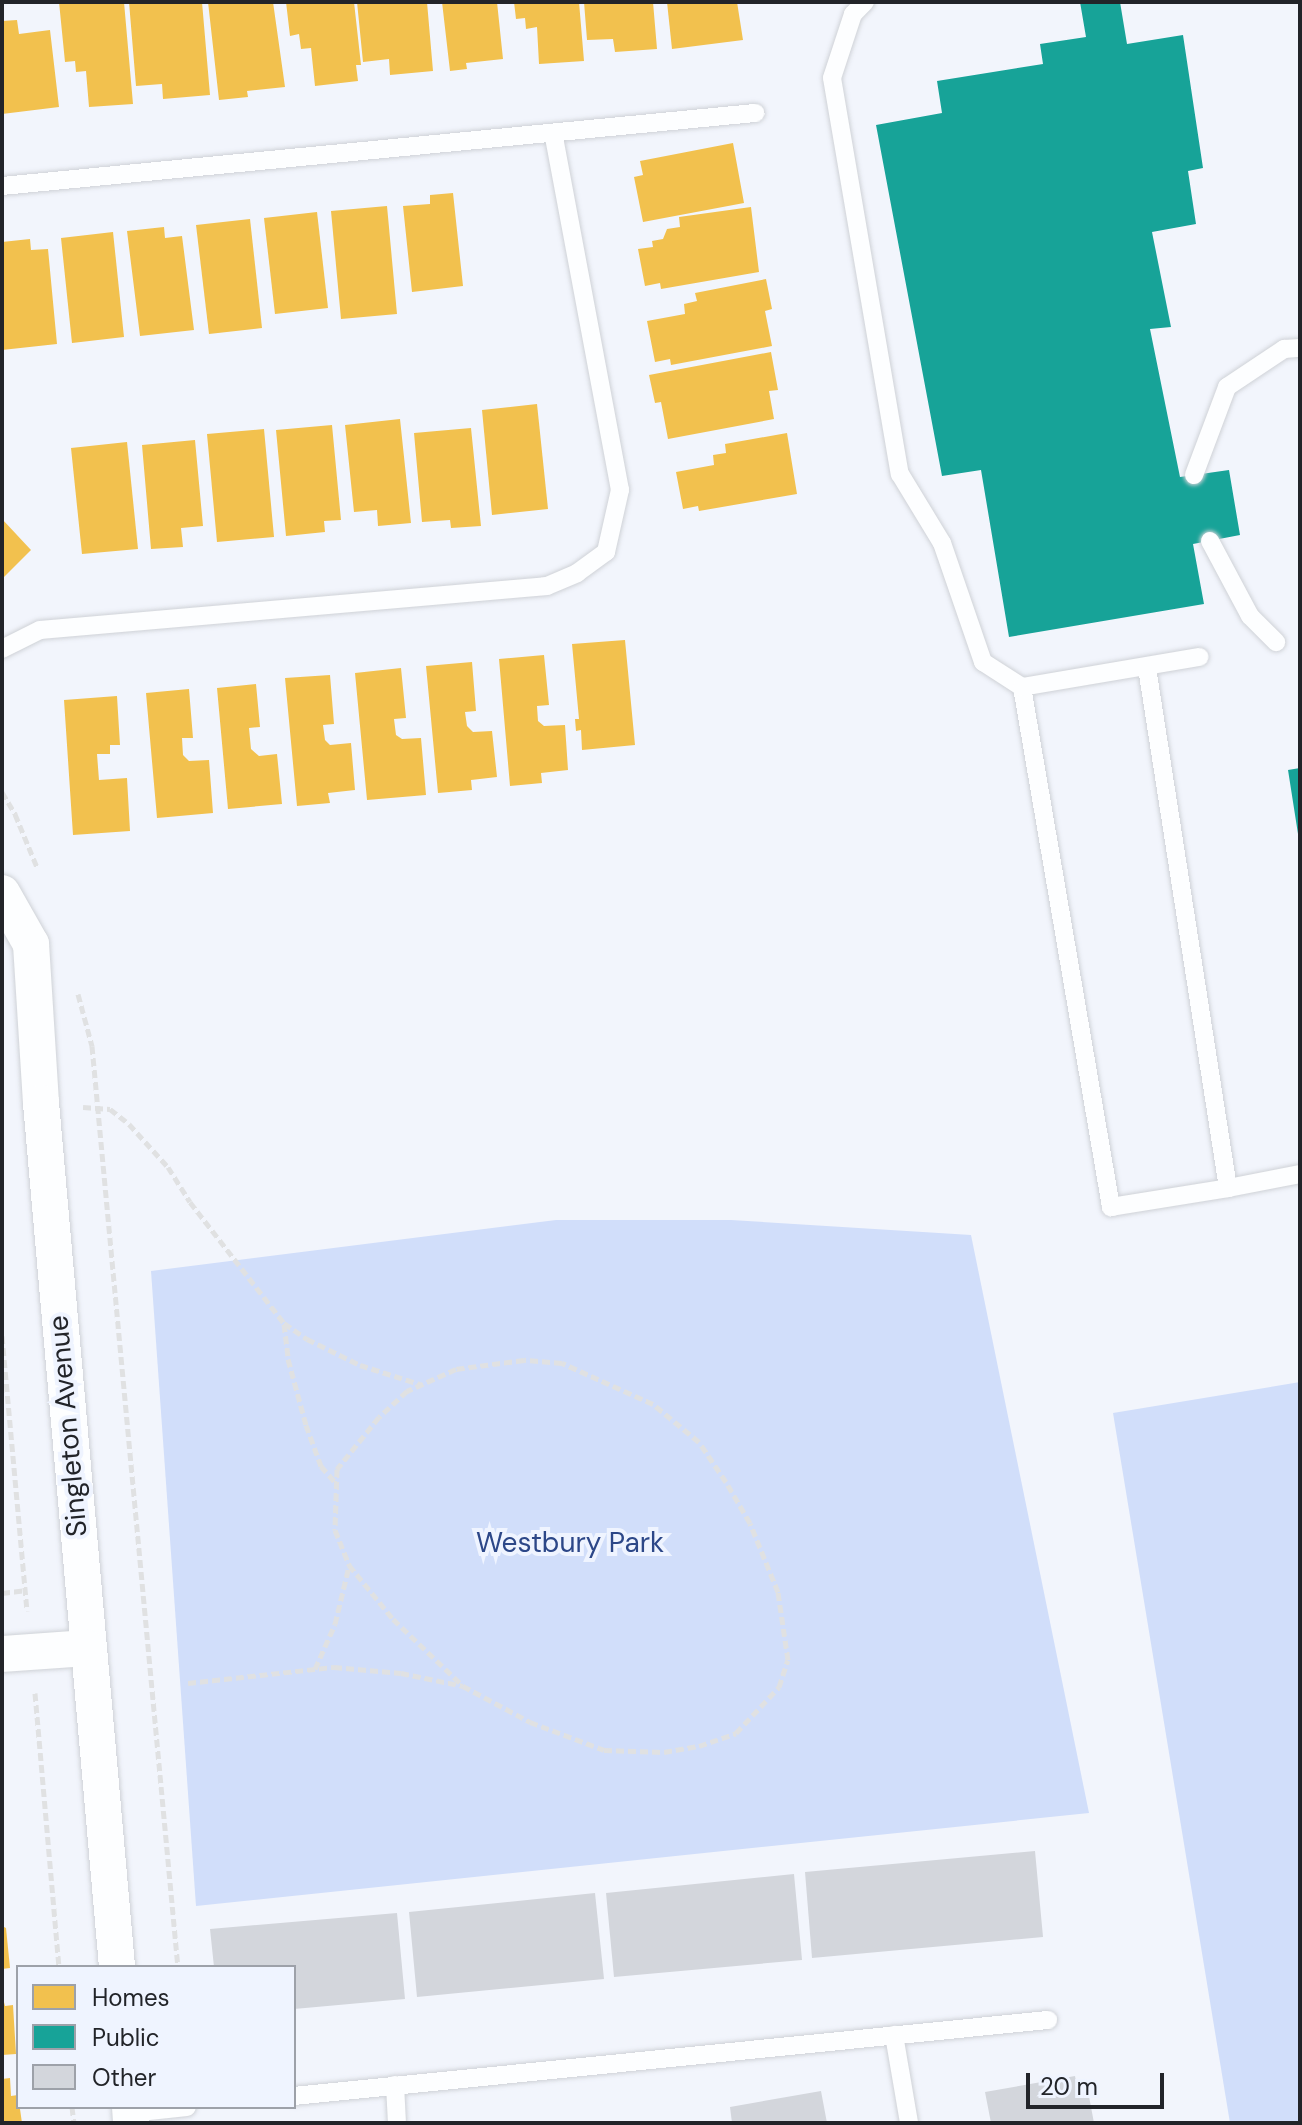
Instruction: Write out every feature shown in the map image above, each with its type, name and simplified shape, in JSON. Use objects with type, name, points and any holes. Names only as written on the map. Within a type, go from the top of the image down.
[{"type":"street","name":"Singleton Avenue","points":[[2,893],[31,944],[41,1103],[117,1965]]},
{"type":"street","points":[[2,1654],[87,1648]]},
{"type":"lane","points":[[865,2],[853,14],[832,78],[900,474],[942,543],[983,662],[1022,687],[1199,657]]},
{"type":"lane","points":[[2,186],[755,113]]},
{"type":"lane","points":[[2,649],[40,630],[547,586],[577,573],[606,552],[620,490],[553,133]]},
{"type":"lane","points":[[1194,475],[1227,387],[1284,349],[1300,348]]},
{"type":"lane","points":[[1210,541],[1250,616],[1276,642]]},
{"type":"lane","points":[[1147,668],[1228,1188]]},
{"type":"lane","points":[[1022,687],[1111,1207],[1300,1174]]},
{"type":"lane","points":[[296,2096],[1048,2020]]},
{"type":"lane","points":[[894,2035],[909,2123]]},
{"type":"lane","points":[[395,2085],[397,2123]]},
{"type":"lane","points":[[131,2114],[171,2109]]},
{"type":"path","points":[[2,792],[15,814],[38,869]]},
{"type":"path","points":[[76,986],[92,1046],[178,1965]]},
{"type":"path","points":[[41,1103],[110,1109],[129,1124],[168,1167],[240,1270],[284,1323],[307,1339],[360,1365],[421,1384]]},
{"type":"path","points":[[284,1323],[288,1359],[306,1425],[321,1466],[337,1484]]},
{"type":"path","points":[[524,1360],[562,1363],[653,1404],[699,1442],[750,1523],[778,1592],[786,1628],[788,1660],[779,1687],[736,1733],[699,1746],[664,1752],[604,1750],[530,1722],[463,1686],[393,1619],[349,1565],[335,1530],[337,1469],[379,1417],[407,1391],[421,1384],[456,1369],[488,1363],[524,1360]]},
{"type":"path","points":[[315,1669],[335,1624],[349,1565]]},
{"type":"path","points":[[2,1593],[25,1590]]},
{"type":"path","points":[[188,1683],[315,1669],[401,1673],[463,1686]]},
{"type":"green space","name":"Westbury Park","points":[[556,1220],[731,1220],[971,1235],[1089,1813],[196,1906],[151,1271]]},
{"type":"green space","points":[[1300,1382],[1300,2123],[1230,2123],[1113,1413]]},
{"type":"building: Homes","points":[[59,2],[124,2],[133,104],[89,107],[86,71],[76,72],[75,61],[65,62]]},
{"type":"building: Homes","points":[[129,2],[202,2],[210,95],[163,99],[162,84],[136,86]]},
{"type":"building: Homes","points":[[208,2],[273,2],[285,87],[247,91],[248,97],[219,100]]},
{"type":"building: Homes","points":[[286,2],[354,2],[361,65],[356,65],[358,81],[315,86],[311,48],[301,49],[299,34],[290,36]]},
{"type":"building: Homes","points":[[357,2],[427,2],[433,71],[390,75],[389,59],[363,62]]},
{"type":"building: Homes","points":[[442,2],[497,2],[503,59],[466,63],[467,69],[450,71]]},
{"type":"building: Homes","points":[[514,2],[579,2],[584,61],[539,64],[537,27],[526,29],[525,18],[516,19]]},
{"type":"building: Homes","points":[[584,2],[653,2],[657,49],[615,52],[613,39],[587,40]]},
{"type":"building: Homes","points":[[667,2],[737,2],[743,40],[672,49]]},
{"type":"building: Homes","points":[[17,20],[19,34],[50,30],[59,107],[2,114],[2,21]]},
{"type":"building: Homes","points":[[733,143],[744,203],[643,222],[634,177],[643,175],[640,161]]},
{"type":"building: Homes","points":[[453,193],[463,286],[412,292],[403,206],[430,204],[430,195]]},
{"type":"building: Homes","points":[[387,206],[397,314],[341,319],[331,211]]},
{"type":"building: Homes","points":[[751,207],[759,272],[661,289],[660,283],[645,286],[638,249],[653,247],[652,241],[663,239],[667,229],[680,227],[679,217]]},
{"type":"building: Homes","points":[[317,212],[328,308],[275,314],[264,218]]},
{"type":"building: Homes","points":[[250,219],[262,328],[209,334],[196,225]]},
{"type":"building: Homes","points":[[164,227],[165,238],[182,236],[194,330],[140,336],[127,231]]},
{"type":"building: Homes","points":[[113,232],[124,337],[72,343],[61,238]]},
{"type":"building: Homes","points":[[30,239],[31,250],[48,249],[57,344],[2,350],[2,242]]},
{"type":"building: Homes","points":[[766,279],[772,309],[765,311],[772,346],[671,365],[670,359],[655,362],[647,321],[685,314],[684,304],[697,301],[695,293]]},
{"type":"building: Homes","points":[[771,352],[778,390],[769,391],[774,419],[668,439],[661,402],[655,403],[649,375]]},
{"type":"building: Homes","points":[[537,404],[548,509],[492,515],[482,410]]},
{"type":"building: Homes","points":[[400,419],[411,523],[378,526],[377,510],[354,512],[345,425]]},
{"type":"building: Homes","points":[[332,425],[341,520],[324,521],[325,532],[286,536],[276,430]]},
{"type":"building: Homes","points":[[471,428],[481,526],[451,528],[450,520],[422,522],[414,433]]},
{"type":"building: Homes","points":[[264,429],[274,537],[217,542],[207,434]]},
{"type":"building: Homes","points":[[787,433],[797,494],[699,511],[698,506],[683,509],[676,472],[714,465],[713,455],[726,453],[725,444]]},
{"type":"building: Homes","points":[[195,440],[203,526],[181,528],[183,547],[151,549],[142,445]]},
{"type":"building: Homes","points":[[127,442],[138,549],[82,554],[71,448]]},
{"type":"building: Homes","points":[[2,519],[31,550],[2,579]]},
{"type":"building: Homes","points":[[625,640],[635,745],[582,750],[581,730],[576,731],[575,719],[579,719],[572,644]]},
{"type":"building: Homes","points":[[544,655],[549,705],[537,706],[538,721],[544,726],[565,725],[568,770],[541,773],[542,783],[510,786],[499,659]]},
{"type":"building: Homes","points":[[472,662],[476,711],[465,712],[467,726],[473,732],[492,731],[497,777],[471,780],[472,790],[438,793],[426,666]]},
{"type":"building: Homes","points":[[401,668],[406,718],[394,719],[396,735],[402,739],[421,738],[426,795],[367,800],[355,673]]},
{"type":"building: Homes","points":[[330,675],[334,724],[323,725],[325,740],[330,745],[351,743],[355,790],[328,793],[330,803],[297,806],[285,678]]},
{"type":"building: Homes","points":[[256,684],[260,727],[249,728],[251,749],[259,756],[277,754],[282,804],[228,809],[217,688]]},
{"type":"building: Homes","points":[[189,689],[193,738],[182,738],[183,755],[189,761],[209,760],[213,813],[157,818],[146,693]]},
{"type":"building: Homes","points":[[117,696],[120,745],[110,745],[110,754],[97,754],[99,780],[127,778],[130,831],[73,835],[64,700]]},
{"type":"building: Homes","points":[[2,1926],[6,1928],[10,1968],[2,1969]]},
{"type":"building: Homes","points":[[2,1994],[5,2006],[13,2005],[16,2054],[2,2055]]},
{"type":"building: Homes","points":[[10,2078],[11,2096],[16,2095],[16,2109],[20,2109],[22,2123],[2,2123],[2,2079]]},
{"type":"building: Public","points":[[1080,2],[1120,2],[1127,44],[1183,35],[1203,168],[1188,171],[1196,224],[1152,232],[1171,327],[1150,329],[1180,477],[1229,470],[1240,535],[1193,544],[1204,604],[1009,637],[981,470],[942,476],[876,125],[942,113],[937,81],[1043,64],[1040,44],[1086,37]]},
{"type":"building: Public","points":[[1300,768],[1300,834],[1298,834],[1288,770]]},
{"type":"building: Other","points":[[1035,1851],[1043,1937],[812,1958],[805,1872]]},
{"type":"building: Other","points":[[794,1874],[802,1960],[614,1977],[606,1893]]},
{"type":"building: Other","points":[[595,1893],[604,1979],[417,1997],[409,1912]]},
{"type":"building: Other","points":[[397,1913],[405,1999],[296,2009],[296,1965],[214,1965],[210,1929]]},
{"type":"building: Other","points":[[1075,2076],[1078,2092],[1088,2091],[1094,2123],[991,2123],[985,2092]]},
{"type":"building: Other","points":[[821,2091],[827,2123],[732,2123],[730,2107]]}]
